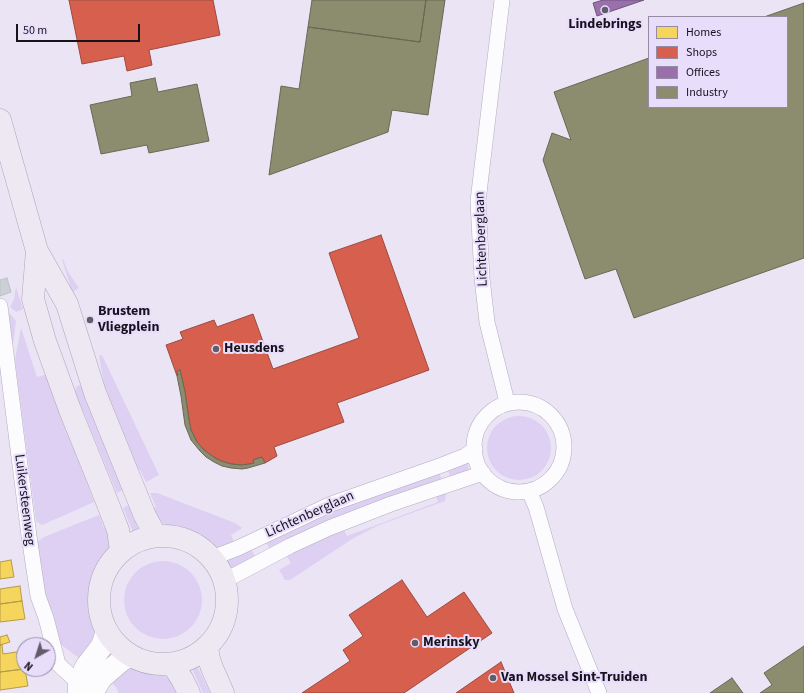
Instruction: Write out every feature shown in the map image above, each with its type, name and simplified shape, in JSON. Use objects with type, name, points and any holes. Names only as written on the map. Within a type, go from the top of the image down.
[{"type":"main road","points":[[0,120],[37,251],[68,304],[95,393],[145,516],[156,536]]},
{"type":"main road","points":[[37,251],[33,298],[45,341],[70,410],[118,530],[121,551]]},
{"type":"main road","points":[[156,536],[172,536],[187,540],[200,548],[212,558],[219,569],[224,581],[227,595],[227,609],[223,623],[217,636],[207,648],[185,661],[157,665],[143,662],[130,656],[113,641],[100,616],[98,598],[101,580],[109,564],[121,551],[143,538],[156,536]]},
{"type":"main road","points":[[85,690],[86,667],[102,646],[107,632]]},
{"type":"main road","points":[[207,648],[212,668],[223,693]]},
{"type":"main road","points":[[85,690],[122,660],[130,656]]},
{"type":"main road","points":[[172,664],[189,693]]},
{"type":"street","name":"Lichtenberglaan","points":[[502,0],[478,201],[482,278],[487,322],[507,404]]},
{"type":"street","name":"Luikersteenweg","points":[[0,306],[38,596],[46,618],[58,664],[85,690]]},
{"type":"street","points":[[521,402],[535,405],[548,412],[557,422],[563,435],[564,450],[561,464],[556,473],[548,482],[539,488],[518,492],[505,490],[496,485],[483,473],[477,464],[475,456],[475,441],[482,423],[497,408],[507,404],[521,402]]},
{"type":"street","name":"Lichtenberglaan","points":[[212,558],[238,548],[331,504],[442,465],[464,456],[475,449]]},
{"type":"street","name":"Lichtenberglaan","points":[[224,581],[290,546],[334,525],[390,504],[483,473]]},
{"type":"street","points":[[529,491],[536,507],[565,609],[599,693]]},
{"type":"shaded area","points":[[62,259],[68,272],[79,288],[72,292]]},
{"type":"shaded area","points":[[16,287],[23,309],[16,312],[10,307],[14,299]]},
{"type":"shaded area","points":[[8,311],[16,321],[11,359],[7,312]]},
{"type":"shaded area","points":[[21,328],[37,377],[49,374],[93,487],[89,488],[94,502],[42,525],[36,521],[15,360]]},
{"type":"shaded area","points":[[102,355],[159,475],[146,482],[140,470],[136,470],[106,395],[99,356]]},
{"type":"shaded area","points":[[79,385],[83,387],[123,490],[117,493],[75,392],[76,387]]},
{"type":"shaded area","points":[[519,416],[531,419],[542,425],[548,436],[551,448],[548,460],[542,471],[531,477],[519,480],[507,477],[496,471],[490,460],[487,448],[490,436],[496,425],[507,419]]},
{"type":"shaded area","points":[[467,463],[469,470],[450,477],[448,470]]},
{"type":"shaded area","points":[[439,472],[442,481],[306,531],[269,548],[266,542],[346,505]]},
{"type":"shaded area","points":[[446,490],[445,501],[379,525],[352,539],[290,580],[285,580],[279,570],[291,563],[286,555],[342,526],[347,536],[438,502],[435,494]]},
{"type":"shaded area","points":[[150,493],[157,493],[235,523],[242,528],[231,535],[235,545],[223,548],[214,546],[196,535],[177,530],[163,523],[150,509],[156,507]]},
{"type":"shaded area","points":[[129,505],[138,529],[133,532],[123,508]]},
{"type":"shaded area","points":[[99,515],[104,528],[111,529],[110,545],[97,568],[93,582],[93,644],[84,662],[56,641],[56,637],[54,637],[45,603],[37,542],[44,537]]},
{"type":"shaded area","points":[[251,549],[255,556],[231,569],[227,561]]},
{"type":"shaded area","points":[[163,561],[178,564],[191,572],[199,585],[202,600],[199,615],[191,628],[178,636],[163,639],[148,636],[135,628],[127,615],[124,600],[127,585],[135,572],[148,564]]},
{"type":"shaded area","points":[[197,666],[210,693],[203,693],[192,669]]},
{"type":"shaded area","points":[[134,668],[163,675],[174,684],[180,693],[118,693],[116,687],[109,680],[125,669]]},
{"type":"building: Homes","points":[[11,560],[14,577],[0,579],[0,562]]},
{"type":"building: Homes","points":[[20,586],[22,601],[0,604],[0,589]]},
{"type":"building: Homes","points":[[22,601],[25,619],[0,622],[0,604]]},
{"type":"building: Homes","points":[[7,635],[10,642],[0,645],[0,637]]},
{"type":"building: Homes","points":[[0,645],[2,645],[3,654],[16,652],[16,670],[0,672]]},
{"type":"building: Homes","points":[[16,670],[16,677],[26,677],[28,686],[0,690],[0,672]]},
{"type":"building: Shops","points":[[69,0],[213,0],[220,35],[149,50],[152,65],[127,71],[124,56],[82,64]]},
{"type":"building: Shops","name":"Heusdens","points":[[381,235],[429,370],[337,403],[344,422],[274,447],[277,456],[265,463],[262,457],[253,460],[254,463],[250,464],[231,464],[221,461],[204,450],[197,442],[191,430],[180,370],[177,371],[177,376],[166,345],[183,339],[180,332],[214,320],[217,327],[253,314],[273,369],[359,338],[329,253]]},
{"type":"building: Shops","name":"Merinsky","points":[[402,580],[427,617],[464,592],[492,633],[404,693],[302,693],[350,661],[343,650],[363,636],[349,615]]},
{"type":"building: Shops","name":"Van Mossel Sint-Truiden","points":[[501,662],[514,693],[456,693]]},
{"type":"building: Offices","name":"Lindebrings","points":[[603,0],[644,0],[597,16],[593,3]]},
{"type":"building: Industry","points":[[312,0],[426,0],[420,42],[308,27]]},
{"type":"building: Industry","points":[[426,0],[445,0],[428,115],[392,110],[388,132],[269,175],[281,86],[299,89],[308,27],[420,42]]},
{"type":"building: Industry","points":[[804,3],[804,258],[634,318],[616,269],[585,279],[543,160],[552,133],[571,140],[554,92],[648,58],[648,108],[788,108],[788,16],[767,16]]},
{"type":"building: Industry","points":[[155,78],[158,92],[197,84],[209,141],[149,153],[147,145],[101,154],[90,105],[132,96],[130,83]]},
{"type":"building: Industry","points":[[180,370],[191,430],[197,442],[204,450],[215,458],[231,464],[250,464],[254,463],[253,460],[262,457],[265,463],[242,469],[231,468],[214,462],[200,451],[191,440],[185,425],[177,376],[177,371]]},
{"type":"building: Industry","points":[[804,646],[804,693],[760,693],[772,685],[764,673]]},
{"type":"building: Industry","points":[[732,678],[743,693],[710,693]]},
{"type":"building: Other","points":[[7,278],[11,292],[0,296],[0,280]]},
{"type":"place","name":"Lindebrings","points":[[605,10]]},
{"type":"place","name":"Brustem Vliegplein","points":[[90,320]]},
{"type":"place","name":"Heusdens","points":[[216,349]]},
{"type":"place","name":"Merinsky","points":[[415,643]]},
{"type":"place","name":"Van Mossel Sint-Truiden","points":[[493,678]]}]
